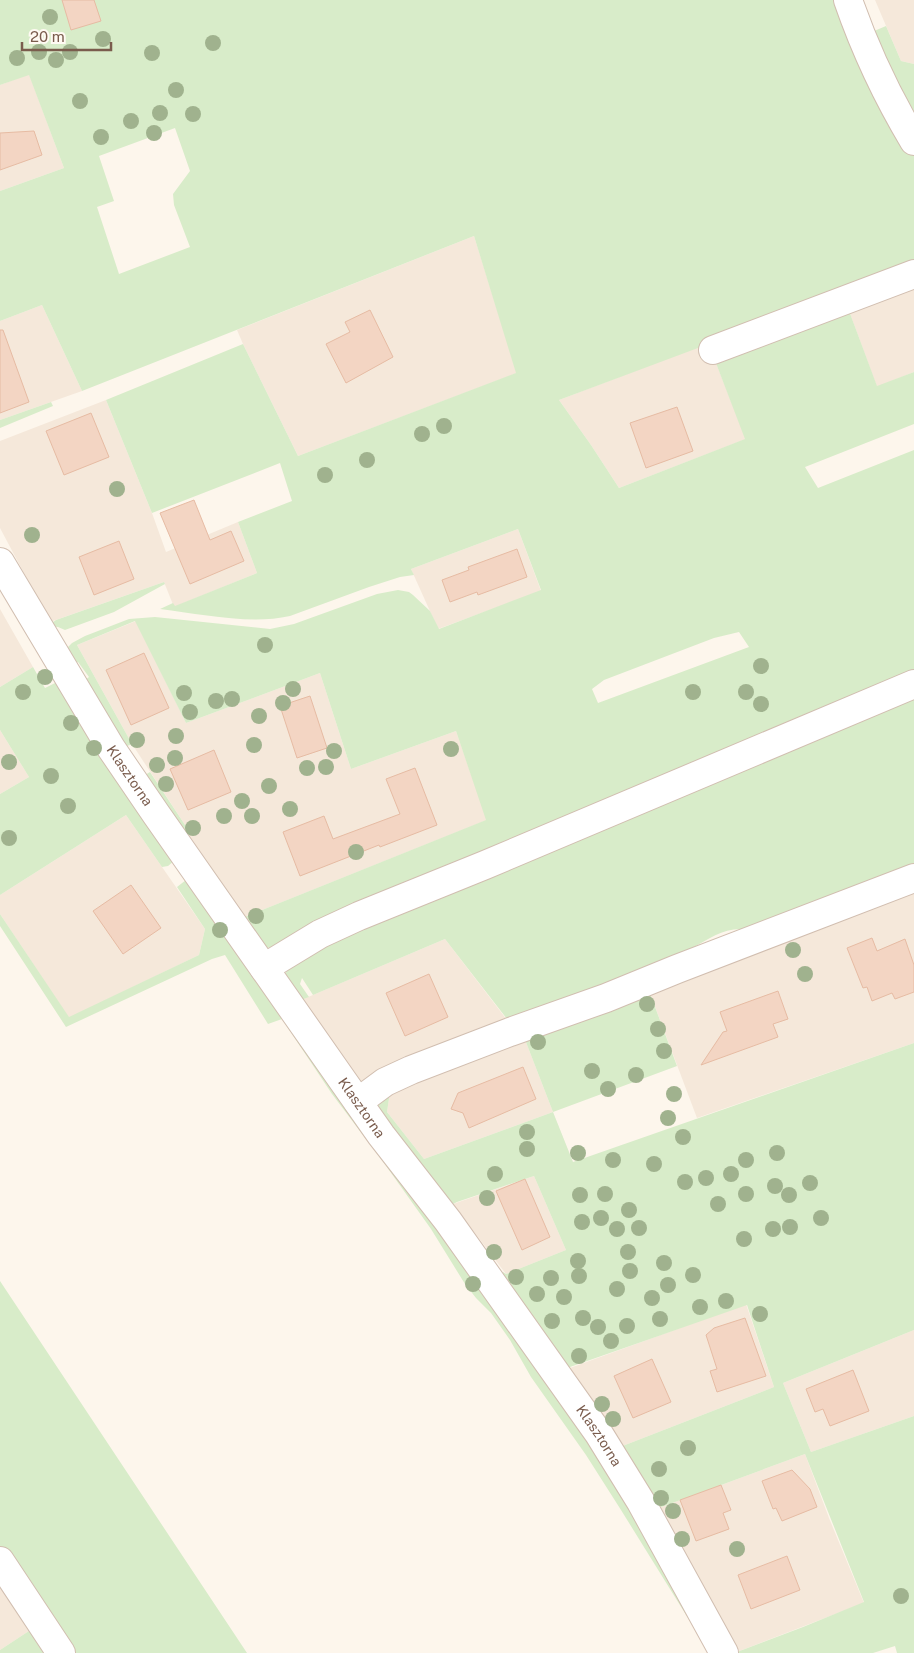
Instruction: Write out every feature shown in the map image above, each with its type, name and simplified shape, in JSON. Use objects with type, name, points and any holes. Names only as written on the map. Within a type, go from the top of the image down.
[{"type":"street","points":[[848,0],[878,73],[914,141]]},
{"type":"street","points":[[713,350],[914,274]]},
{"type":"street","name":"Klasztorna","points":[[0,562],[111,748],[381,1135],[480,1264],[599,1434],[641,1502],[724,1653]]},
{"type":"street","points":[[264,968],[296,948],[359,916],[914,684]]},
{"type":"street","points":[[358,1102],[385,1082],[419,1067],[606,998],[914,878]]},
{"type":"street","points":[[0,1560],[61,1653]]},
{"type":"shaded area","points":[[875,0],[914,0],[914,64],[901,61]]},
{"type":"shaded area","points":[[29,74],[64,168],[0,191],[0,85]]},
{"type":"shaded area","points":[[474,236],[517,373],[298,456],[237,330]]},
{"type":"shaded area","points":[[914,283],[914,372],[877,387],[848,308]]},
{"type":"shaded area","points":[[42,305],[82,391],[0,420],[0,321]]},
{"type":"shaded area","points":[[708,343],[746,439],[619,488],[559,400]]},
{"type":"shaded area","points":[[106,400],[166,552],[238,522],[257,573],[174,607],[164,582],[50,622],[0,528],[0,441]]},
{"type":"shaded area","points":[[518,529],[541,591],[438,629],[411,569]]},
{"type":"shaded area","points":[[0,609],[33,667],[0,687]]},
{"type":"shaded area","points":[[136,621],[186,723],[320,673],[351,769],[456,731],[487,820],[242,918],[184,833],[189,831],[132,744],[77,645]]},
{"type":"shaded area","points":[[0,730],[29,777],[0,794]]},
{"type":"shaded area","points":[[126,815],[205,929],[199,955],[69,1018],[0,914],[0,895]]},
{"type":"shaded area","points":[[914,888],[914,1043],[697,1118],[648,988]]},
{"type":"shaded area","points":[[445,939],[507,1020],[358,1084],[301,1000]]},
{"type":"shaded area","points":[[524,1037],[553,1112],[424,1159],[387,1112],[390,1092]]},
{"type":"shaded area","points":[[534,1176],[566,1250],[506,1274],[453,1204]]},
{"type":"shaded area","points":[[746,1304],[774,1387],[620,1447],[570,1368]]},
{"type":"shaded area","points":[[914,1330],[914,1416],[811,1452],[783,1383]]},
{"type":"shaded area","points":[[805,1454],[864,1603],[737,1652],[656,1509]]},
{"type":"shaded area","points":[[0,1580],[32,1629],[0,1650]]},
{"type":"green space","points":[[0,0],[840,0],[914,153],[914,267],[559,400],[619,488],[745,439],[714,358],[848,308],[877,386],[914,372],[914,424],[805,467],[818,488],[914,450],[914,678],[271,948],[263,947],[242,918],[486,820],[456,731],[351,769],[320,673],[186,723],[135,621],[77,645],[132,744],[119,746],[81,683],[89,677],[78,662],[74,664],[66,649],[72,643],[85,636],[129,619],[155,617],[270,629],[294,624],[377,594],[398,590],[409,592],[430,611],[439,629],[541,590],[518,529],[411,569],[414,575],[400,577],[369,587],[290,616],[242,619],[160,609],[173,603],[175,606],[257,573],[238,522],[292,501],[280,463],[152,513],[106,400],[243,344],[298,456],[516,373],[474,236],[82,391],[42,305],[0,321],[0,191],[64,168],[29,75],[0,85]],"holes":[[[175,128],[190,171],[173,194],[174,205],[190,247],[119,274],[97,207],[114,201],[99,156]],[[739,632],[749,647],[598,703],[592,689],[604,680],[714,638]]]},
{"type":"green space","points":[[886,26],[901,61],[914,64],[914,129],[867,34]]},
{"type":"green space","points":[[51,402],[53,406],[0,428],[0,420]]},
{"type":"green space","points":[[164,582],[165,584],[114,612],[65,630],[47,626],[56,620]]},
{"type":"green space","points":[[33,667],[45,688],[59,681],[174,861],[168,866],[162,867],[126,815],[0,895],[0,794],[29,777],[0,730],[0,687]]},
{"type":"green space","points":[[914,691],[914,874],[743,929],[723,932],[669,957],[671,965],[507,1019],[445,939],[313,995],[302,978],[300,984],[309,997],[301,1000],[284,976],[289,967],[302,954]]},
{"type":"green space","points":[[150,772],[189,831],[178,834],[140,778]]},
{"type":"green space","points":[[186,880],[598,1449],[701,1639],[586,1455],[531,1377],[510,1340],[491,1313],[465,1284],[431,1229],[332,1094],[282,1019],[268,1024],[225,955],[212,959],[66,1027],[0,926],[0,914],[69,1017],[199,955],[205,929],[177,887]]},
{"type":"green space","points":[[648,988],[677,1066],[553,1112],[524,1037]]},
{"type":"green space","points":[[914,1043],[914,1330],[783,1383],[811,1452],[914,1416],[914,1653],[897,1653],[895,1646],[873,1653],[737,1652],[864,1602],[805,1454],[656,1509],[620,1447],[774,1387],[747,1305],[570,1367],[571,1370],[562,1369],[498,1278],[503,1272],[506,1274],[566,1250],[534,1176],[447,1207],[379,1121],[378,1100],[390,1092],[387,1112],[424,1159],[553,1112],[573,1162]]},
{"type":"green space","points":[[0,1281],[247,1653],[67,1653],[0,1553]]},
{"type":"green space","points":[[32,1629],[54,1653],[0,1653],[0,1650]]},
{"type":"building","points":[[62,0],[94,0],[101,21],[71,30]]},
{"type":"building","points":[[34,131],[42,155],[0,170],[0,133]]},
{"type":"building","points":[[370,310],[393,357],[346,383],[326,344],[350,332],[345,322]]},
{"type":"building","points":[[0,330],[3,330],[29,402],[0,413]]},
{"type":"building","points":[[677,407],[693,451],[646,468],[630,423]]},
{"type":"building","points":[[91,413],[109,457],[64,475],[46,431]]},
{"type":"building","points":[[194,500],[210,540],[231,531],[244,561],[190,584],[160,513]]},
{"type":"building","points":[[119,541],[134,579],[94,595],[79,557]]},
{"type":"building","points":[[517,549],[527,577],[478,595],[477,592],[450,602],[442,580],[469,570],[468,567]]},
{"type":"building","points":[[144,653],[169,708],[131,725],[106,670]]},
{"type":"building","points":[[310,696],[327,748],[297,758],[280,706]]},
{"type":"building","points":[[214,750],[231,792],[188,810],[170,769]]},
{"type":"building","points":[[415,768],[437,825],[300,876],[283,832],[324,816],[333,839],[400,814],[386,779]]},
{"type":"building","points":[[131,885],[161,928],[123,954],[93,911]]},
{"type":"building","points":[[872,938],[877,951],[905,939],[914,965],[914,992],[895,999],[892,993],[872,1001],[867,987],[863,988],[847,948]]},
{"type":"building","points":[[429,974],[448,1017],[405,1036],[386,993]]},
{"type":"building","points":[[778,991],[788,1019],[773,1024],[778,1037],[701,1065],[723,1032],[727,1031],[720,1012]]},
{"type":"building","points":[[523,1067],[536,1099],[469,1128],[463,1113],[451,1109],[458,1093]]},
{"type":"building","points":[[525,1179],[550,1237],[522,1250],[496,1191]]},
{"type":"building","points":[[745,1318],[766,1376],[717,1392],[710,1371],[717,1369],[706,1335],[714,1328]]},
{"type":"building","points":[[652,1359],[671,1402],[633,1418],[614,1376]]},
{"type":"building","points":[[853,1370],[869,1411],[830,1426],[823,1409],[815,1412],[806,1389]]},
{"type":"building","points":[[792,1470],[810,1489],[817,1507],[782,1521],[776,1508],[773,1509],[762,1481]]},
{"type":"building","points":[[721,1485],[731,1510],[723,1513],[729,1529],[696,1541],[680,1500]]},
{"type":"building","points":[[787,1556],[800,1590],[751,1609],[738,1575]]}]
